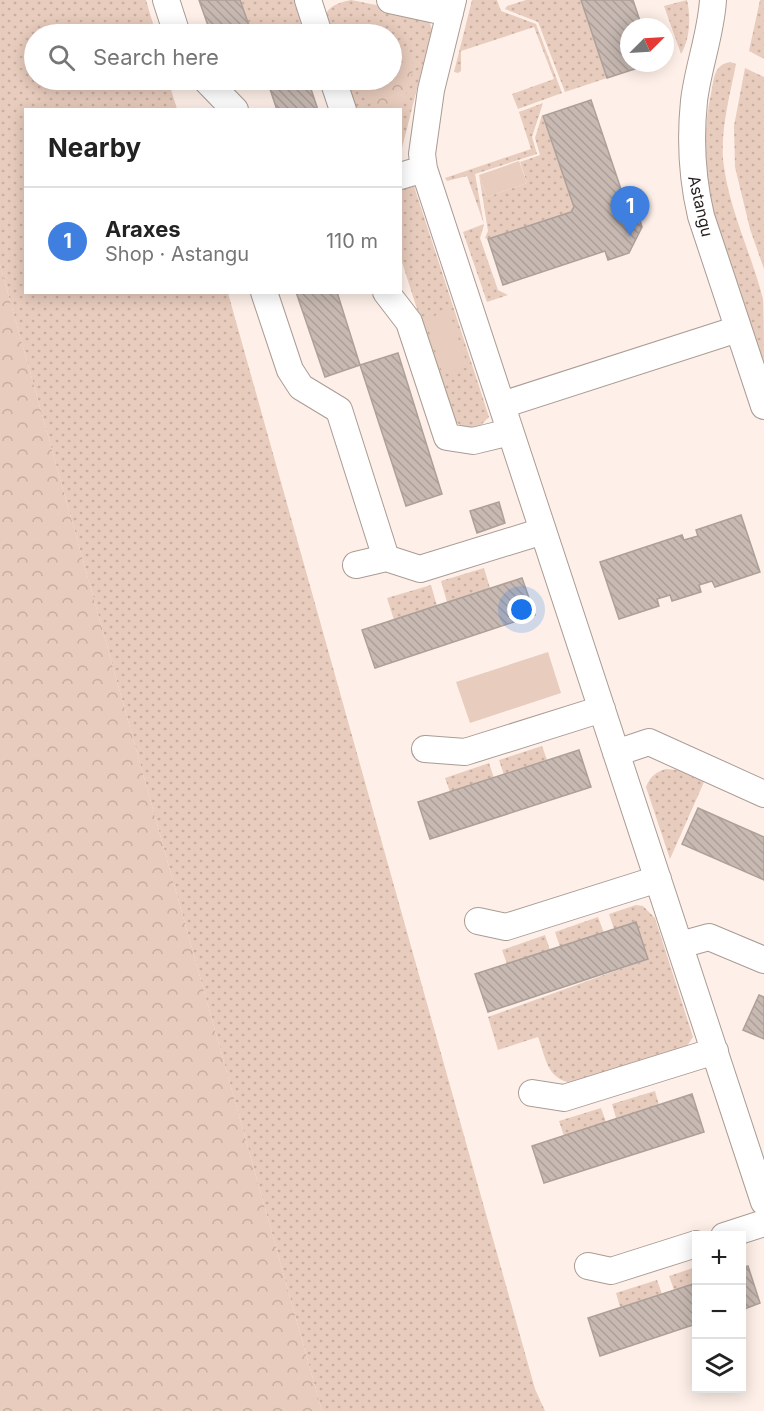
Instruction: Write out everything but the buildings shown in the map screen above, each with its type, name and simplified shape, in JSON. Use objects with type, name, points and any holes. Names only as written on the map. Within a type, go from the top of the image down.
[{"type":"street","points":[[166,0],[174,24]]},
{"type":"street","points":[[308,0],[316,24]]},
{"type":"street","points":[[390,0],[451,6],[431,90],[422,154],[412,172],[502,405],[715,1051],[754,1134],[764,1202]]},
{"type":"street","name":"Astangu","points":[[713,0],[712,18],[694,100],[691,153],[695,188],[701,216],[764,406]]},
{"type":"street","points":[[216,90],[233,108]]},
{"type":"street","points":[[336,90],[342,108]]},
{"type":"street","points":[[265,294],[290,370],[301,387],[339,410],[386,558]]},
{"type":"street","points":[[388,294],[409,322],[447,437],[473,441],[510,432]]},
{"type":"street","points":[[502,405],[738,329]]},
{"type":"street","points":[[356,565],[386,558],[420,569],[543,531]]},
{"type":"street","points":[[425,748],[465,752],[602,709]]},
{"type":"street","points":[[616,753],[649,742],[764,794]]},
{"type":"street","points":[[478,921],[506,927],[658,879]]},
{"type":"street","points":[[680,945],[709,937],[764,960]]},
{"type":"street","points":[[532,1093],[564,1098],[715,1051]]},
{"type":"street","points":[[739,1231],[764,1223]]},
{"type":"street","points":[[588,1266],[611,1271],[692,1245]]},
{"type":"green space","points":[[0,0],[146,0],[153,24],[24,24],[24,90],[171,90],[177,108],[24,108],[24,294],[228,294],[535,1389],[545,1411],[322,1411],[0,265]]},
{"type":"green space","points":[[240,0],[297,0],[305,24],[248,24]]},
{"type":"green space","points":[[351,0],[421,14],[429,21],[432,29],[402,148],[402,108],[350,108],[343,90],[402,90],[402,24],[324,24],[325,15],[337,4]]},
{"type":"green space","points":[[472,0],[497,0],[501,11],[536,24],[562,93],[518,109],[512,94],[554,79],[534,27],[461,51],[461,71],[454,72]]},
{"type":"green space","points":[[526,0],[581,0],[607,78],[565,92],[538,22],[505,9],[507,6]]},
{"type":"green space","points":[[687,0],[689,28],[681,54],[674,34],[674,18],[668,18],[664,6]]},
{"type":"green space","points":[[760,0],[764,0],[764,59],[749,51]]},
{"type":"green space","points":[[402,46],[407,48],[414,67],[402,108],[375,108],[363,93],[366,90],[402,90]]},
{"type":"green space","points":[[730,62],[736,64],[725,123],[723,159],[730,195],[763,299],[764,372],[719,235],[706,164],[706,129],[714,79],[720,66]]},
{"type":"green space","points":[[745,68],[764,77],[764,269],[750,229],[735,167],[734,126]]},
{"type":"green space","points":[[543,103],[532,137],[537,154],[475,174],[484,223],[467,176],[447,181],[445,178],[531,149],[519,112]]},
{"type":"green space","points":[[542,115],[574,207],[571,212],[488,239],[485,238],[488,231],[479,175],[487,197],[527,183],[520,162],[540,155],[535,138]]},
{"type":"green space","points":[[519,161],[527,183],[487,197],[479,175]]},
{"type":"green space","points":[[402,184],[414,186],[489,417],[478,428],[467,429],[457,423],[451,415],[402,262]]},
{"type":"green space","points":[[484,224],[480,238],[498,290],[508,295],[487,302],[463,232]]},
{"type":"green space","points":[[0,265],[322,1411],[0,1411]]},
{"type":"green space","points":[[449,311],[468,367],[443,375],[425,319]]},
{"type":"green space","points":[[484,568],[490,588],[447,602],[441,581]]},
{"type":"green space","points":[[431,585],[437,606],[394,620],[387,598]]},
{"type":"green space","points":[[548,652],[561,693],[470,723],[456,682]]},
{"type":"green space","points":[[542,746],[547,760],[504,775],[499,760]]},
{"type":"green space","points":[[489,763],[494,778],[450,792],[445,778]]},
{"type":"green space","points":[[666,769],[678,770],[704,782],[670,859],[646,787],[653,775]]},
{"type":"green space","points":[[636,905],[643,906],[655,918],[693,1037],[685,1049],[578,1084],[560,1079],[554,1074],[546,1062],[538,1037],[498,1050],[488,1017],[648,959],[614,929],[609,914]]},
{"type":"green space","points":[[598,917],[604,933],[560,947],[555,932]]},
{"type":"green space","points":[[545,935],[550,950],[507,964],[502,950]]},
{"type":"green space","points":[[655,1091],[659,1105],[616,1118],[612,1104]]},
{"type":"green space","points":[[601,1108],[606,1122],[564,1136],[559,1121]]},
{"type":"green space","points":[[692,1268],[692,1284],[674,1290],[669,1276]]},
{"type":"green space","points":[[657,1280],[662,1294],[620,1307],[616,1293]]},
{"type":"place","name":"Araxes","points":[[630,236]]}]
